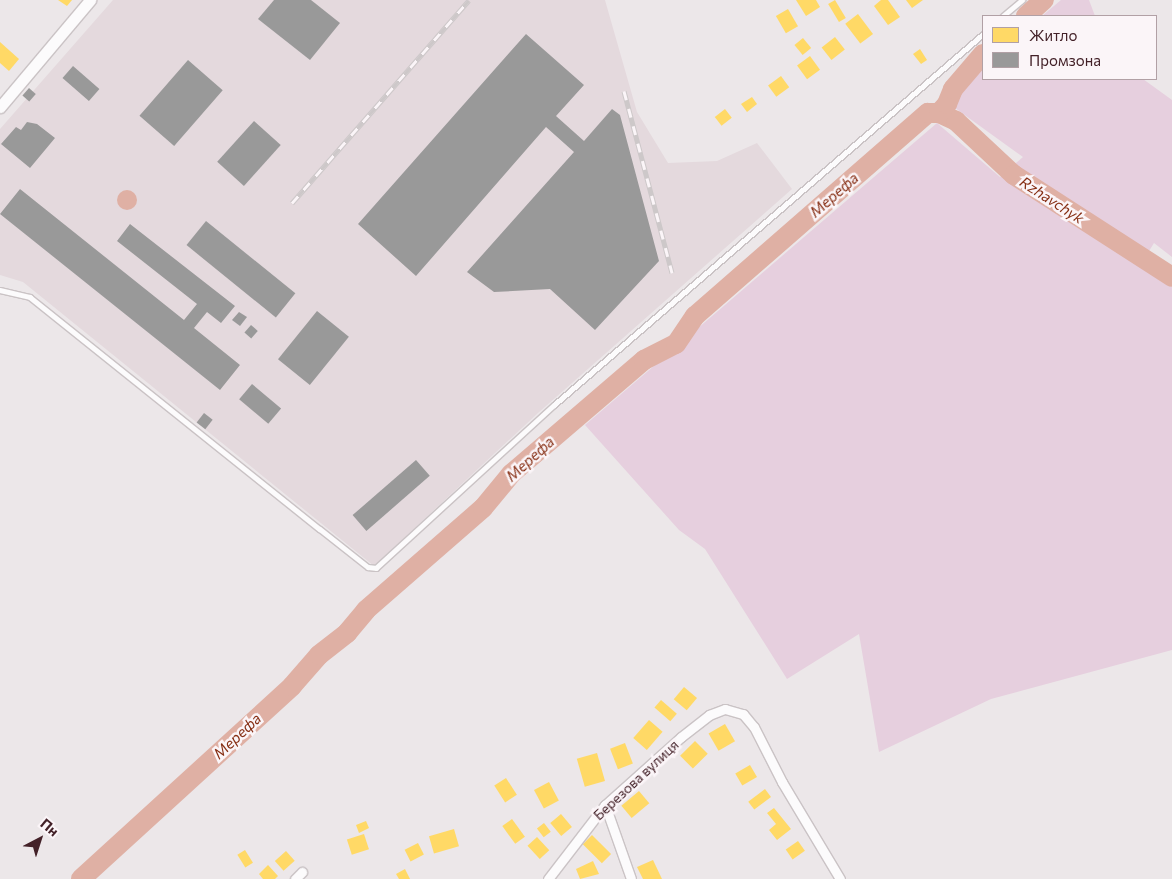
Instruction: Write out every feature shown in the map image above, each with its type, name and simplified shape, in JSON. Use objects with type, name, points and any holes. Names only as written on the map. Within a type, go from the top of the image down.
[{"type":"street","points":[[1,105],[90,0]]},
{"type":"street","name":"Березова вулиця","points":[[548,879],[605,805],[709,715],[725,709],[743,714],[754,727],[782,782],[840,879]]},
{"type":"street","points":[[605,805],[631,879]]},
{"type":"street","points":[[294,879],[302,872]]},
{"type":"lane","points":[[1004,15],[1022,0]]},
{"type":"lane","points":[[0,290],[30,297],[368,567],[376,568],[554,405],[982,35]]},
{"type":"shaded area","points":[[113,0],[605,0],[637,112],[668,163],[717,161],[757,143],[792,189],[538,413],[374,566],[23,282],[0,275],[0,129]]},
{"type":"shaded area","points":[[1061,0],[1089,0],[1095,15],[1043,15]]},
{"type":"shaded area","points":[[982,67],[982,80],[1144,80],[1172,100],[1172,257],[1154,243],[1144,259],[1172,287],[1172,650],[991,699],[879,752],[859,634],[787,679],[705,549],[679,530],[585,425],[937,123],[1000,177],[1023,157],[955,108],[958,87]]},
{"type":"shaded area","points":[[127,190],[134,193],[137,200],[134,207],[127,210],[120,207],[117,200],[120,193]]},
{"type":"building: Житло","points":[[58,0],[72,0],[67,6]]},
{"type":"building: Житло","points":[[796,0],[816,0],[820,7],[806,16]]},
{"type":"building: Житло","points":[[835,0],[846,18],[839,22],[828,4]]},
{"type":"building: Житло","points":[[881,0],[888,0],[900,17],[888,25],[874,6]]},
{"type":"building: Житло","points":[[906,0],[923,0],[912,8]]},
{"type":"building: Житло","points":[[788,9],[798,26],[786,33],[776,16]]},
{"type":"building: Житло","points":[[858,14],[873,34],[860,44],[845,24]]},
{"type":"building: Житло","points":[[835,37],[845,50],[831,60],[822,47]]},
{"type":"building: Житло","points":[[803,38],[811,48],[803,55],[794,45]]},
{"type":"building: Житло","points":[[0,42],[19,59],[9,71],[0,63]]},
{"type":"building: Житло","points":[[920,49],[927,60],[921,64],[913,54]]},
{"type":"building: Житло","points":[[810,56],[820,70],[807,79],[797,65]]},
{"type":"building: Житло","points":[[781,76],[789,87],[776,97],[768,85]]},
{"type":"building: Житло","points":[[752,97],[757,104],[747,112],[741,104]]},
{"type":"building: Житло","points":[[725,109],[732,118],[722,126],[715,117]]},
{"type":"building: Житло","points":[[684,687],[697,698],[687,710],[674,699]]},
{"type":"building: Житло","points":[[661,700],[677,714],[670,721],[654,708]]},
{"type":"building: Житло","points":[[649,720],[663,732],[647,750],[633,738]]},
{"type":"building: Житло","points":[[725,724],[735,741],[719,751],[709,734]]},
{"type":"building: Житло","points":[[695,741],[708,754],[693,769],[680,756]]},
{"type":"building: Житло","points":[[625,743],[633,764],[618,769],[610,749]]},
{"type":"building: Житло","points":[[597,753],[605,781],[585,787],[577,759]]},
{"type":"building: Житло","points":[[750,765],[757,777],[742,786],[735,774]]},
{"type":"building: Житло","points":[[506,778],[517,795],[505,802],[494,786]]},
{"type":"building: Житло","points":[[549,782],[559,801],[544,809],[534,790]]},
{"type":"building: Житло","points":[[765,789],[771,797],[754,810],[748,802]]},
{"type":"building: Житло","points":[[639,791],[649,803],[632,818],[621,806]]},
{"type":"building: Житло","points":[[774,808],[791,829],[777,840],[769,830],[776,824],[767,813]]},
{"type":"building: Житло","points":[[561,814],[572,827],[561,836],[550,823]]},
{"type":"building: Житло","points":[[512,819],[525,837],[515,844],[502,826]]},
{"type":"building: Житло","points":[[366,821],[369,828],[359,833],[356,825]]},
{"type":"building: Житло","points":[[544,823],[551,832],[544,837],[537,829]]},
{"type":"building: Житло","points":[[454,829],[459,846],[434,853],[429,836]]},
{"type":"building: Житло","points":[[364,834],[369,849],[352,855],[347,840]]},
{"type":"building: Житло","points":[[592,835],[611,854],[602,863],[583,844]]},
{"type":"building: Житло","points":[[537,837],[549,850],[540,859],[527,846]]},
{"type":"building: Житло","points":[[798,841],[805,851],[793,859],[786,850]]},
{"type":"building: Житло","points":[[418,843],[424,855],[411,861],[405,850]]},
{"type":"building: Житло","points":[[245,850],[253,863],[245,867],[237,855]]},
{"type":"building: Житло","points":[[286,851],[295,861],[284,871],[275,861]]},
{"type":"building: Житло","points":[[653,860],[662,879],[643,879],[637,867]]},
{"type":"building: Житло","points":[[593,861],[599,874],[580,879],[576,869]]},
{"type":"building: Житло","points":[[268,865],[278,876],[275,879],[263,879],[259,874]]},
{"type":"building: Житло","points":[[405,869],[410,879],[399,879],[396,874]]},
{"type":"building: Промзона","points":[[274,0],[311,0],[340,23],[310,60],[258,19]]},
{"type":"building: Промзона","points":[[526,34],[584,85],[556,116],[584,141],[612,109],[620,115],[659,261],[595,330],[550,289],[494,292],[467,272],[574,152],[546,127],[416,276],[358,224]]},
{"type":"building: Промзона","points":[[188,60],[223,90],[174,146],[139,116]]},
{"type":"building: Промзона","points":[[73,66],[99,89],[89,101],[63,78]]},
{"type":"building: Промзона","points":[[29,88],[36,94],[29,101],[22,96]]},
{"type":"building: Промзона","points":[[254,121],[281,145],[244,186],[217,162]]},
{"type":"building: Промзона","points":[[27,122],[37,124],[55,138],[30,168],[1,144],[16,127],[21,130]]},
{"type":"building: Промзона","points":[[20,189],[184,320],[197,304],[117,241],[130,224],[235,306],[221,323],[207,312],[194,328],[240,365],[220,390],[0,214]]},
{"type":"building: Промзона","points":[[206,221],[295,293],[276,317],[186,245]]},
{"type":"building: Промзона","points":[[317,311],[349,337],[310,385],[278,359]]},
{"type":"building: Промзона","points":[[239,312],[247,317],[240,326],[232,320]]},
{"type":"building: Промзона","points":[[251,325],[258,331],[251,338],[244,333]]},
{"type":"building: Промзона","points":[[252,384],[281,408],[268,424],[239,399]]},
{"type":"building: Промзона","points":[[204,413],[213,420],[205,429],[197,422]]},
{"type":"building: Промзона","points":[[416,460],[430,476],[366,531],[353,515]]},
{"type":"waterway","name":"Мерефа","points":[[1027,15],[1044,0]]},
{"type":"waterway","name":"Мерефа","points":[[81,879],[292,686],[319,655],[347,633],[366,610],[483,508],[511,474],[644,360],[676,344],[695,316],[928,113],[939,113],[947,104],[953,89],[982,55]]},
{"type":"waterway","name":"Rzhavchyk","points":[[939,113],[956,121],[1014,175],[1172,277]]},
{"type":"railway","points":[[292,203],[469,0]]},
{"type":"railway","points":[[624,91],[672,273]]}]
